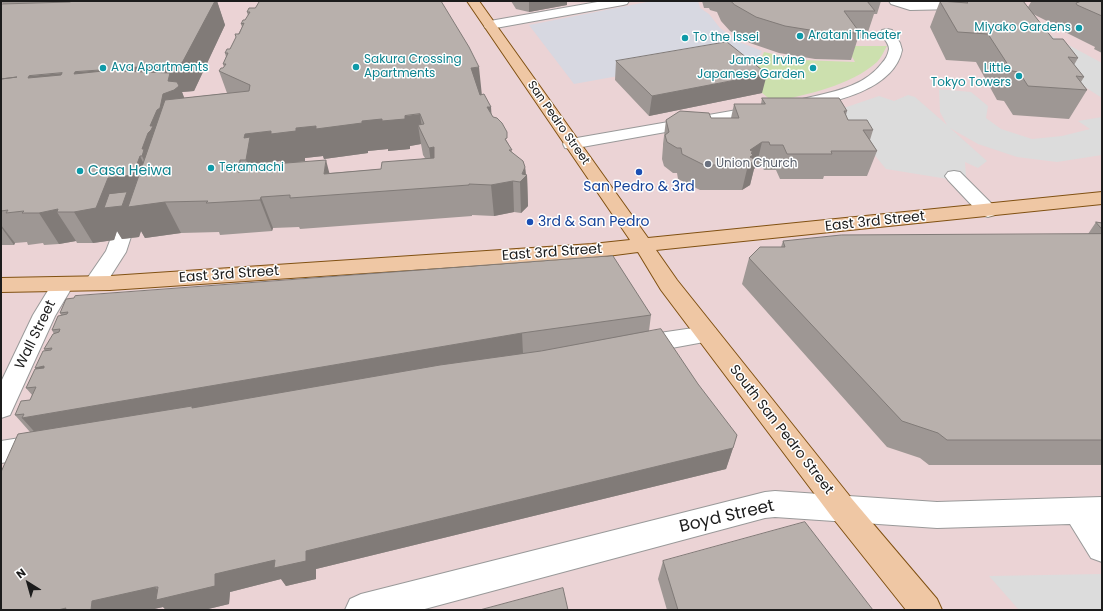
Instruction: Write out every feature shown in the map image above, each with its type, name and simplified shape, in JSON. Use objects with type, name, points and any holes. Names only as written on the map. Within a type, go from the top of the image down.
[{"type":"main road","name":"San Pedro Street","points":[[473,1],[571,144],[643,245]]},
{"type":"main road","name":"East 3rd Street","points":[[1,285],[95,283],[592,251],[1102,198]]},
{"type":"main road","name":"South San Pedro Street","points":[[643,245],[662,275],[707,334],[842,508],[926,610]]},
{"type":"street","points":[[490,26],[623,1]]},
{"type":"street","points":[[895,1],[910,6],[958,5]]},
{"type":"street","points":[[571,144],[780,108],[811,102],[847,92],[877,76],[887,67],[894,55],[895,45],[887,33]]},
{"type":"street","points":[[954,176],[988,211]]},
{"type":"street","points":[[95,283],[116,252],[131,208]]},
{"type":"street","name":"Wall Street","points":[[1,408],[44,315],[63,284]]},
{"type":"street","points":[[620,348],[707,334]]},
{"type":"street","points":[[1,452],[65,442]]},
{"type":"street","name":"Boyd Street","points":[[361,610],[765,505],[775,504],[937,515],[1090,510]]},
{"type":"street","points":[[1090,510],[1102,548]]},
{"type":"shaded area","points":[[1,1],[1102,1],[1102,610],[1,610]]},
{"type":"shaded area","points":[[652,1],[698,1],[700,8],[709,14],[720,28],[737,41],[762,51],[750,73],[723,57],[574,84],[529,25]]},
{"type":"shaded area","points":[[1035,27],[1102,63],[1102,98],[1043,60]]},
{"type":"shaded area","points":[[939,89],[971,92],[988,106],[986,118],[1001,129],[1032,139],[1062,136],[1090,129],[1078,121],[1102,117],[1102,155],[1057,162],[1017,157],[978,144],[950,128],[987,161],[978,168],[965,162],[966,177],[954,180],[886,169],[838,110],[879,96],[894,101],[908,95],[915,97],[947,125],[940,112]]},
{"type":"shaded area","points":[[1102,574],[1102,610],[1019,610],[989,576]]},
{"type":"green space","name":"James Irvine Japanese Garden","points":[[846,46],[887,46],[877,62],[854,77],[828,88],[773,102],[743,77],[755,74],[764,52],[800,60],[855,62]]},
{"type":"building","points":[[71,1],[215,1],[182,63],[116,69],[122,69],[121,71],[170,73],[168,81],[177,82],[179,86],[174,90],[163,94],[160,108],[157,110],[150,126],[153,126],[148,133],[142,149],[144,149],[142,156],[140,156],[133,175],[108,178],[96,208],[74,212],[57,212],[58,209],[39,213],[22,213],[24,211],[6,213],[8,210],[1,211],[1,4]],"holes":[[[104,70],[103,71],[74,74],[75,72]],[[62,73],[61,75],[28,78],[29,76]]]},
{"type":"building","points":[[260,1],[441,1],[469,47],[479,67],[471,68],[480,95],[484,94],[491,107],[487,107],[493,117],[497,118],[502,123],[507,132],[507,138],[505,139],[512,150],[509,150],[523,161],[525,167],[522,174],[527,175],[520,182],[513,181],[491,185],[469,184],[290,198],[290,195],[261,197],[260,200],[206,203],[208,201],[165,202],[128,207],[165,100],[249,91],[250,85],[219,71],[226,64],[223,64],[228,53],[225,53],[227,49],[230,49],[236,37],[235,34],[239,34],[244,23],[241,24],[243,20],[245,20],[250,12],[247,12],[249,8],[255,8]],"holes":[[[420,114],[424,124],[418,125],[429,148],[434,147],[434,158],[382,162],[381,169],[324,174],[326,160],[273,164],[274,161],[251,163],[246,172],[238,172],[240,160],[246,160],[250,137],[244,138],[245,134],[271,131],[271,134],[296,131],[296,128],[316,126],[316,129],[362,123],[362,121],[405,119],[405,116]]]},
{"type":"building","points":[[731,1],[867,1],[875,11],[844,11],[860,33],[822,32],[785,26],[756,17],[735,5]]},
{"type":"building","points":[[940,1],[968,3],[966,1],[1023,1],[1053,39],[1063,39],[1078,58],[1068,57],[1084,77],[1076,76],[1087,90],[1028,86],[1019,72],[1012,71],[988,34],[958,32]]},
{"type":"building","points":[[1077,1],[1102,1],[1102,16],[1077,5],[1076,3],[1079,2]]},
{"type":"building","points":[[727,42],[767,74],[652,96],[616,61]]},
{"type":"building","points":[[762,98],[839,98],[847,111],[844,111],[848,120],[867,120],[873,130],[863,130],[877,151],[831,151],[832,154],[787,154],[783,145],[770,145],[769,142],[762,142],[750,150],[753,152],[751,153],[753,155],[750,157],[756,160],[748,165],[704,165],[682,154],[681,148],[677,148],[667,142],[665,135],[669,132],[666,120],[680,111],[709,113],[711,118],[739,118],[734,104],[765,104]]},
{"type":"building","points":[[127,192],[122,206],[104,208],[109,194]]},
{"type":"building","points":[[1096,222],[1102,223],[1102,229]]},
{"type":"building","points":[[1102,234],[1102,440],[947,440],[938,433],[902,421],[749,258],[760,247],[785,247],[783,241],[841,235]]},
{"type":"building","points":[[613,256],[651,315],[522,333],[22,418],[24,414],[15,415],[21,401],[30,400],[36,387],[26,388],[35,369],[44,368],[44,366],[35,368],[43,351],[51,350],[52,348],[44,349],[53,334],[59,332],[60,329],[52,330],[58,316],[67,314],[68,312],[60,313],[66,299],[74,298],[75,296]]},
{"type":"building","points":[[661,329],[698,384],[737,435],[733,448],[306,551],[306,561],[274,568],[275,560],[215,574],[215,586],[156,600],[158,587],[92,601],[91,610],[65,610],[66,608],[58,610],[1,610],[1,472],[18,434],[192,406],[192,408],[440,365],[541,351]]},
{"type":"building","points":[[805,522],[873,610],[678,610],[663,561]]},
{"type":"building","points":[[563,588],[568,610],[480,610]]},
{"type":"place","name":"Miyako Gardens","points":[[1079,28]]},
{"type":"place","name":"Aratani Theater","points":[[800,36]]},
{"type":"place","name":"To the Issei","points":[[685,38]]},
{"type":"place","name":"Sakura Crossing Apartments","points":[[356,67]]},
{"type":"place","name":"Ava Apartments","points":[[103,68]]},
{"type":"place","name":"James Irvine Japanese Garden","points":[[813,68]]},
{"type":"place","name":"Little Tokyo Towers","points":[[1019,76]]},
{"type":"place","name":"Union Church","points":[[708,164]]},
{"type":"place","name":"Teramachi","points":[[211,168]]},
{"type":"place","name":"Casa Heiwa","points":[[80,171]]},
{"type":"place","name":"San Pedro & 3rd","points":[[639,172]]},
{"type":"place","name":"3rd & San Pedro","points":[[530,222]]}]
